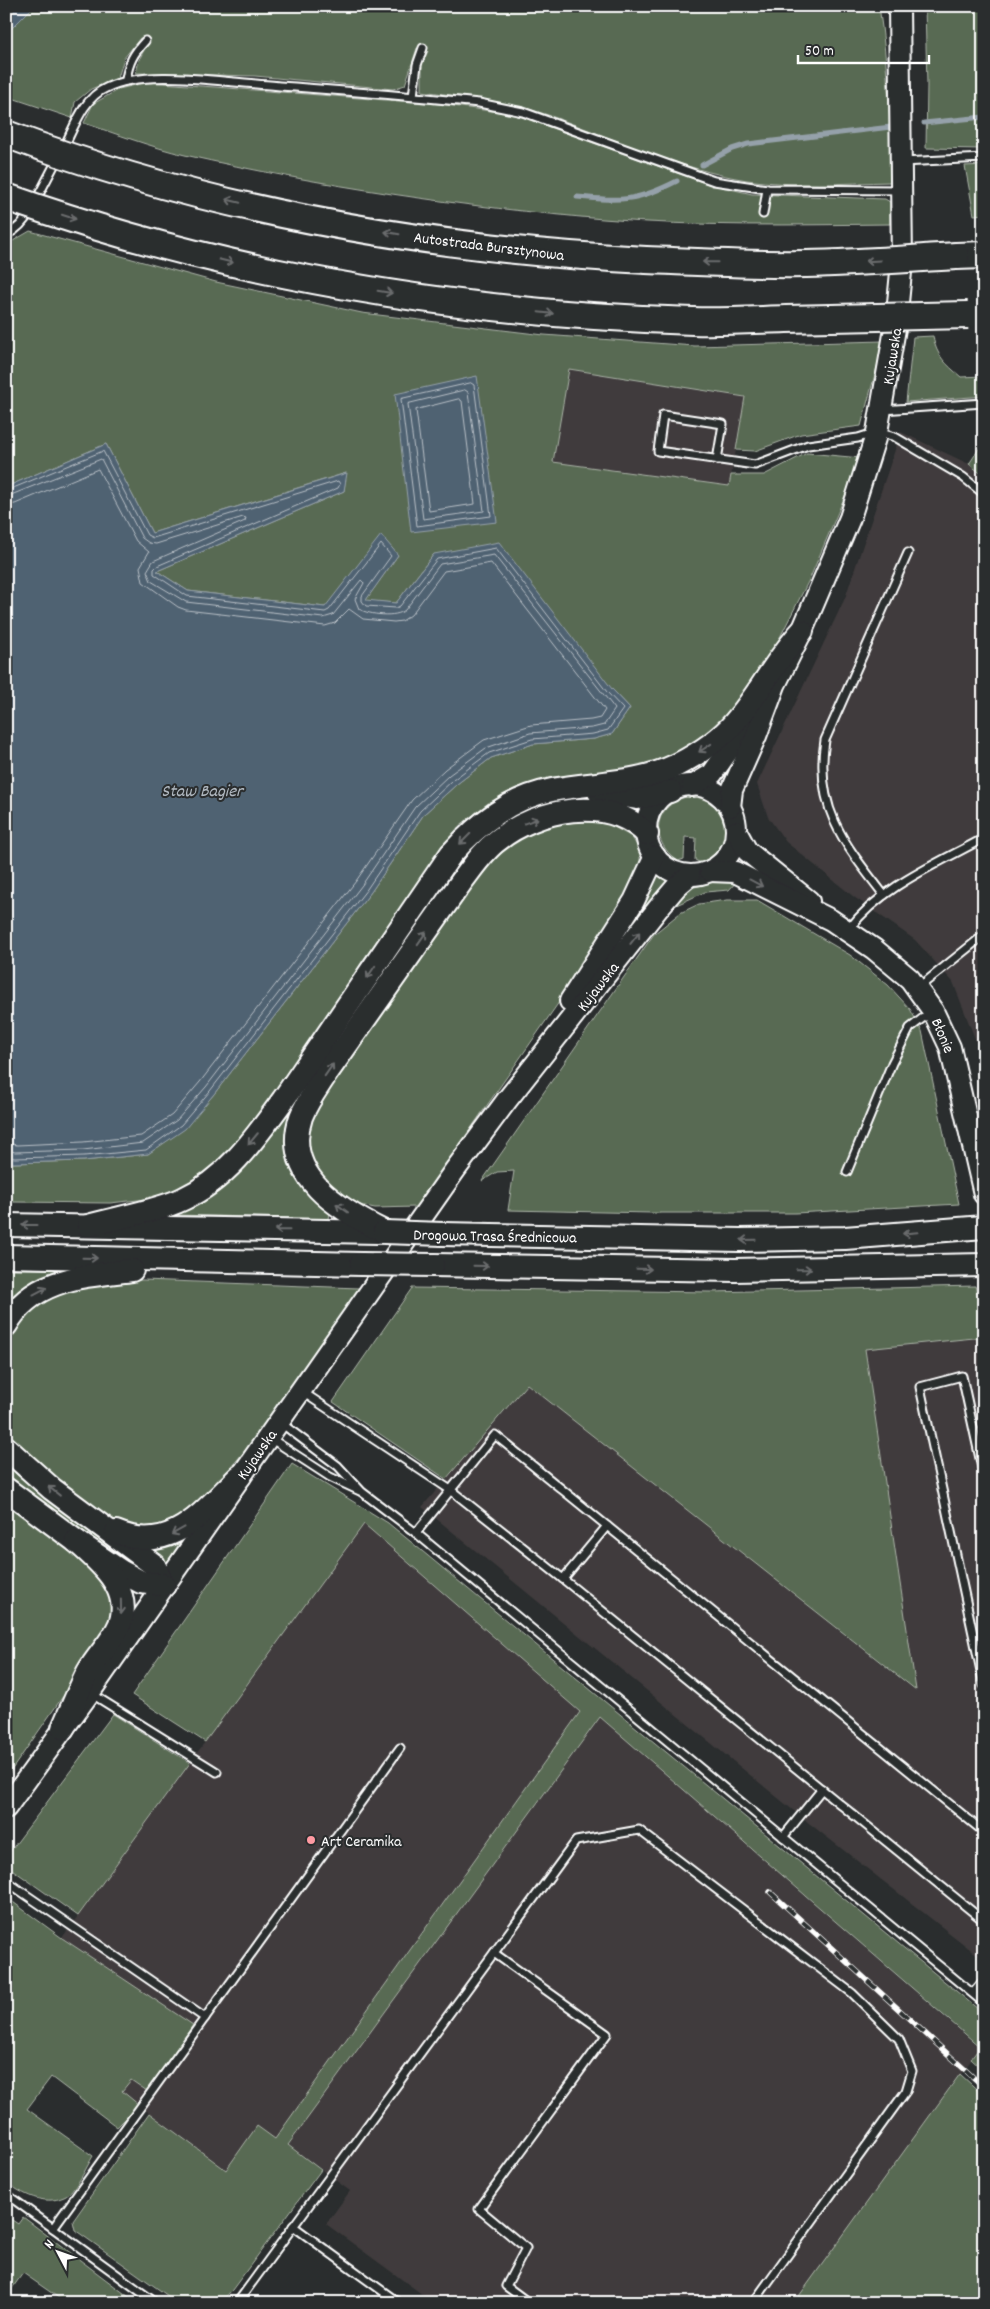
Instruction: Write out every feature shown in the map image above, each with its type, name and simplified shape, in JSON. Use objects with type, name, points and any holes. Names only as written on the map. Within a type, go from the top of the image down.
[{"type":"highway","name":"Autostrada Bursztynowa","points":[[6,134],[44,148],[159,184],[307,218],[450,242],[575,256],[700,262],[805,264],[984,255]]},
{"type":"highway","points":[[6,197],[141,240],[291,277],[440,301],[570,315],[696,322],[978,315]]},
{"type":"main road","points":[[88,1226],[183,1199],[208,1184],[232,1164],[255,1138],[283,1100],[451,854],[478,826],[509,805],[552,790],[625,781],[677,765],[696,754],[723,735],[734,723],[772,666],[802,631]]},
{"type":"main road","points":[[552,790],[598,792],[637,798],[670,791]]},
{"type":"main road","points":[[384,1232],[356,1218],[325,1196],[313,1183],[301,1162],[298,1140],[301,1118],[309,1100],[326,1074],[462,881],[483,854],[502,837],[524,824],[540,818],[567,811],[588,810],[626,818],[647,834]]},
{"type":"main road","name":"Drogowa Trasa Średnicowa","points":[[6,1225],[740,1240],[845,1238],[984,1228]]},
{"type":"main road","name":"Drogowa Trasa Średnicowa","points":[[6,1256],[727,1270],[975,1265]]},
{"type":"main road","points":[[6,1325],[33,1294],[59,1281],[83,1275],[217,1260]]},
{"type":"main road","points":[[6,1448],[28,1470],[154,1565],[164,1585]]},
{"type":"main road","points":[[93,1520],[119,1533],[136,1538],[154,1539],[177,1533],[195,1519],[240,1476]]},
{"type":"main road","points":[[6,1489],[76,1541],[141,1582],[164,1585]]},
{"type":"main road","points":[[63,1728],[89,1672],[120,1623],[122,1604],[118,1587],[109,1572],[76,1541]]},
{"type":"street","name":"Kujawska","points":[[730,807],[732,790],[756,736],[775,685],[802,631],[850,518],[882,410],[900,293],[902,162],[899,6]]},
{"type":"street","name":"Kujawska","points":[[692,786],[712,774],[775,685]]},
{"type":"street","points":[[692,786],[710,790],[723,798],[730,807],[736,831],[730,854],[718,867],[710,871],[690,875],[670,870],[655,856],[649,847],[647,834],[650,813],[657,802],[670,791],[692,786]]},
{"type":"street","name":"Błonie","points":[[736,831],[747,850],[830,920]]},
{"type":"street","name":"Kujawska","points":[[507,1100],[629,909],[655,856]]},
{"type":"street","name":"Błonie","points":[[710,871],[735,872],[830,920],[901,969],[918,988],[933,1010],[944,1032],[955,1062],[984,1194]]},
{"type":"street","name":"Kujawska","points":[[6,1808],[90,1692],[449,1178],[507,1100],[660,906],[677,886],[690,875]]},
{"type":"lane","points":[[126,79],[129,61],[145,41]]},
{"type":"lane","points":[[413,96],[417,65],[423,48]]},
{"type":"lane","points":[[6,235],[13,232],[26,219],[88,101],[104,88],[126,79],[194,80],[413,96],[479,103],[523,112],[714,181],[767,189],[902,190]]},
{"type":"lane","points":[[902,162],[984,158]]},
{"type":"lane","points":[[763,214],[767,189]]},
{"type":"lane","points":[[882,410],[984,403]]},
{"type":"lane","points":[[717,460],[723,424],[663,415],[658,451],[717,460],[754,464],[808,445],[858,438],[877,432],[895,437],[963,478],[984,494]]},
{"type":"lane","points":[[884,895],[850,851],[828,808],[822,784],[822,761],[825,740],[908,552]]},
{"type":"lane","points":[[848,931],[868,907],[884,895],[984,838]]},
{"type":"lane","points":[[918,988],[984,935]]},
{"type":"lane","points":[[847,1172],[892,1063],[910,1028],[933,1010]]},
{"type":"lane","points":[[984,1477],[962,1376],[920,1387],[984,1685]]},
{"type":"lane","points":[[301,1391],[452,1491],[984,1921]]},
{"type":"lane","points":[[273,1429],[330,1477],[362,1492]]},
{"type":"lane","points":[[273,1429],[338,1466],[362,1492],[416,1533],[984,2003]]},
{"type":"lane","points":[[416,1533],[452,1491],[495,1435],[984,1832]]},
{"type":"lane","points":[[563,1579],[607,1526]]},
{"type":"lane","points":[[90,1692],[217,1772]]},
{"type":"lane","points":[[53,2228],[400,1748]]},
{"type":"lane","points":[[783,1837],[822,1789]]},
{"type":"lane","points":[[237,2303],[576,1841],[639,1830],[852,1994],[899,2039],[912,2071],[906,2091],[753,2303]]},
{"type":"lane","points":[[6,1881],[206,2018]]},
{"type":"lane","points":[[494,1953],[606,2034],[479,2209],[526,2248],[506,2286],[529,2303]]},
{"type":"lane","points":[[972,1993],[984,1980]]},
{"type":"lane","points":[[6,2194],[156,2303]]},
{"type":"lane","points":[[293,2226],[399,2303]]},
{"type":"shaded area","points":[[569,369],[746,397],[729,487],[553,462]]},
{"type":"shaded area","points":[[901,432],[969,464],[984,476],[984,1062],[953,982],[915,940],[854,897],[786,842],[768,817],[757,784],[845,598]]},
{"type":"shaded area","points":[[984,1337],[984,1960],[810,1824],[422,1507],[527,1384],[915,1690],[865,1348]]},
{"type":"shaded area","name":"Art Ceramika","points":[[364,1524],[580,1712],[275,2140],[257,2127],[226,2170],[10,2009]]},
{"type":"shaded area","points":[[600,1717],[980,2048],[795,2303],[434,2303],[326,2224],[350,2191],[288,2145]]},
{"type":"green space","points":[[34,6],[879,6],[888,94],[890,182],[801,184],[747,180],[721,175],[671,161],[533,110],[486,100],[422,91],[422,64],[428,51],[417,48],[405,85],[393,89],[255,76],[136,73],[139,60],[149,40],[140,38],[124,58],[118,78],[91,89],[75,102],[72,118],[6,96],[6,34]]},
{"type":"green space","points":[[925,6],[984,6],[984,149],[926,148]]},
{"type":"green space","points":[[148,82],[438,104],[513,114],[708,184],[752,194],[885,199],[890,202],[890,224],[746,225],[639,222],[446,202],[340,186],[185,155],[84,123],[93,104],[119,89]]},
{"type":"green space","points":[[984,165],[984,214],[974,215],[965,166]]},
{"type":"green space","points":[[30,231],[216,282],[362,313],[544,335],[695,346],[884,341],[861,426],[801,434],[755,451],[736,450],[745,397],[569,369],[553,462],[729,486],[731,475],[764,475],[807,453],[861,458],[810,578],[773,651],[743,702],[713,734],[650,767],[552,777],[516,788],[487,804],[458,827],[363,960],[322,1027],[240,1143],[213,1170],[187,1187],[157,1198],[110,1203],[12,1202],[6,1199],[6,1161],[13,1163],[84,1161],[148,1154],[184,1129],[214,1094],[371,892],[424,814],[457,784],[491,758],[533,744],[594,739],[612,734],[630,708],[612,689],[434,554],[396,603],[365,601],[398,555],[325,607],[188,591],[157,571],[344,491],[346,473],[152,533],[106,444],[6,487],[6,245]]},
{"type":"green space","points":[[933,336],[939,354],[946,364],[961,377],[983,376],[984,364],[984,396],[906,402],[913,337]]},
{"type":"green space","points":[[984,441],[984,476],[969,464]]},
{"type":"green space","points":[[690,796],[715,806],[722,815],[725,825],[725,835],[721,846],[713,855],[701,863],[695,860],[696,838],[685,837],[684,859],[678,861],[668,853],[659,833],[662,815],[668,807],[678,800]]},
{"type":"green space","points":[[589,798],[643,809],[640,815],[506,825],[288,1143],[300,1184],[312,1199],[330,1213],[329,1219],[175,1215],[175,1211],[216,1192],[241,1170],[274,1127],[445,883],[476,845],[490,831],[522,811],[563,800]]},
{"type":"green space","points":[[574,819],[603,821],[632,837],[640,851],[640,868],[632,889],[594,952],[416,1207],[375,1208],[355,1204],[333,1194],[309,1157],[307,1129],[317,1101],[496,853],[547,823]]},
{"type":"green space","points":[[656,873],[673,882],[606,964]]},
{"type":"green space","points":[[724,879],[738,880],[729,890],[705,892],[672,907],[684,890]]},
{"type":"green space","points":[[727,900],[757,900],[850,955],[888,985],[910,1009],[922,1031],[959,1204],[795,1213],[508,1210],[514,1171],[497,1172],[482,1181],[654,934],[680,913],[699,904]]},
{"type":"green space","points":[[6,1269],[56,1269],[56,1273],[6,1310]]},
{"type":"green space","points":[[143,1280],[359,1288],[249,1446],[202,1501],[160,1531],[121,1527],[92,1509],[15,1446],[6,1429],[6,1344],[27,1310],[56,1292],[90,1283]]},
{"type":"green space","points":[[975,1286],[984,1317],[984,1337],[865,1349],[916,1690],[527,1384],[446,1479],[333,1402],[412,1288],[711,1292]]},
{"type":"green space","points":[[6,1461],[18,1476],[143,1565],[142,1578],[15,1486],[6,1476]]},
{"type":"green space","points":[[292,1464],[388,1523],[984,2014],[984,2071],[971,2059],[980,2047],[600,1717],[288,2145],[321,2170],[232,2290],[220,2303],[178,2303],[75,2230],[73,2221],[149,2113],[226,2170],[257,2126],[275,2139],[580,1712],[364,1524],[205,1742],[132,1695]]},
{"type":"green space","points":[[6,1503],[101,1570],[111,1583],[114,1623],[6,1778]]},
{"type":"green space","points":[[183,1540],[165,1565],[149,1549]]},
{"type":"green space","points":[[113,1714],[190,1763],[78,1916],[6,1865],[6,1857]]},
{"type":"green space","points":[[6,1897],[62,1938],[193,2025],[147,2091],[131,2080],[122,2091],[139,2105],[117,2127],[51,2077],[27,2109],[93,2156],[72,2190],[64,2197],[56,2199],[49,2200],[34,2197],[19,2191],[6,2182]]},
{"type":"green space","points":[[960,2074],[984,2096],[984,2303],[794,2303]]},
{"type":"green space","points":[[6,2216],[18,2224],[23,2217],[137,2303],[66,2303],[23,2273],[6,2297]]},
{"type":"water","points":[[6,6],[34,6],[6,34]]},
{"type":"water","points":[[477,376],[497,522],[411,532],[395,394]]},
{"type":"water","name":"Staw Bagier","points":[[106,444],[152,533],[347,473],[344,491],[157,571],[188,591],[325,607],[381,535],[398,555],[366,600],[396,603],[434,554],[499,542],[612,689],[630,708],[612,734],[594,739],[533,744],[491,758],[457,784],[424,814],[371,892],[185,1129],[148,1154],[84,1161],[13,1163],[6,1161],[6,487]]},
{"type":"waterway","points":[[924,123],[984,117]]},
{"type":"waterway","points":[[702,165],[732,149],[748,144],[891,127]]},
{"type":"waterway","points":[[577,197],[628,198],[650,193],[677,181]]},
{"type":"railway","points":[[770,1892],[984,2087]]},
{"type":"place","name":"Art Ceramika","points":[[311,1840]]}]
